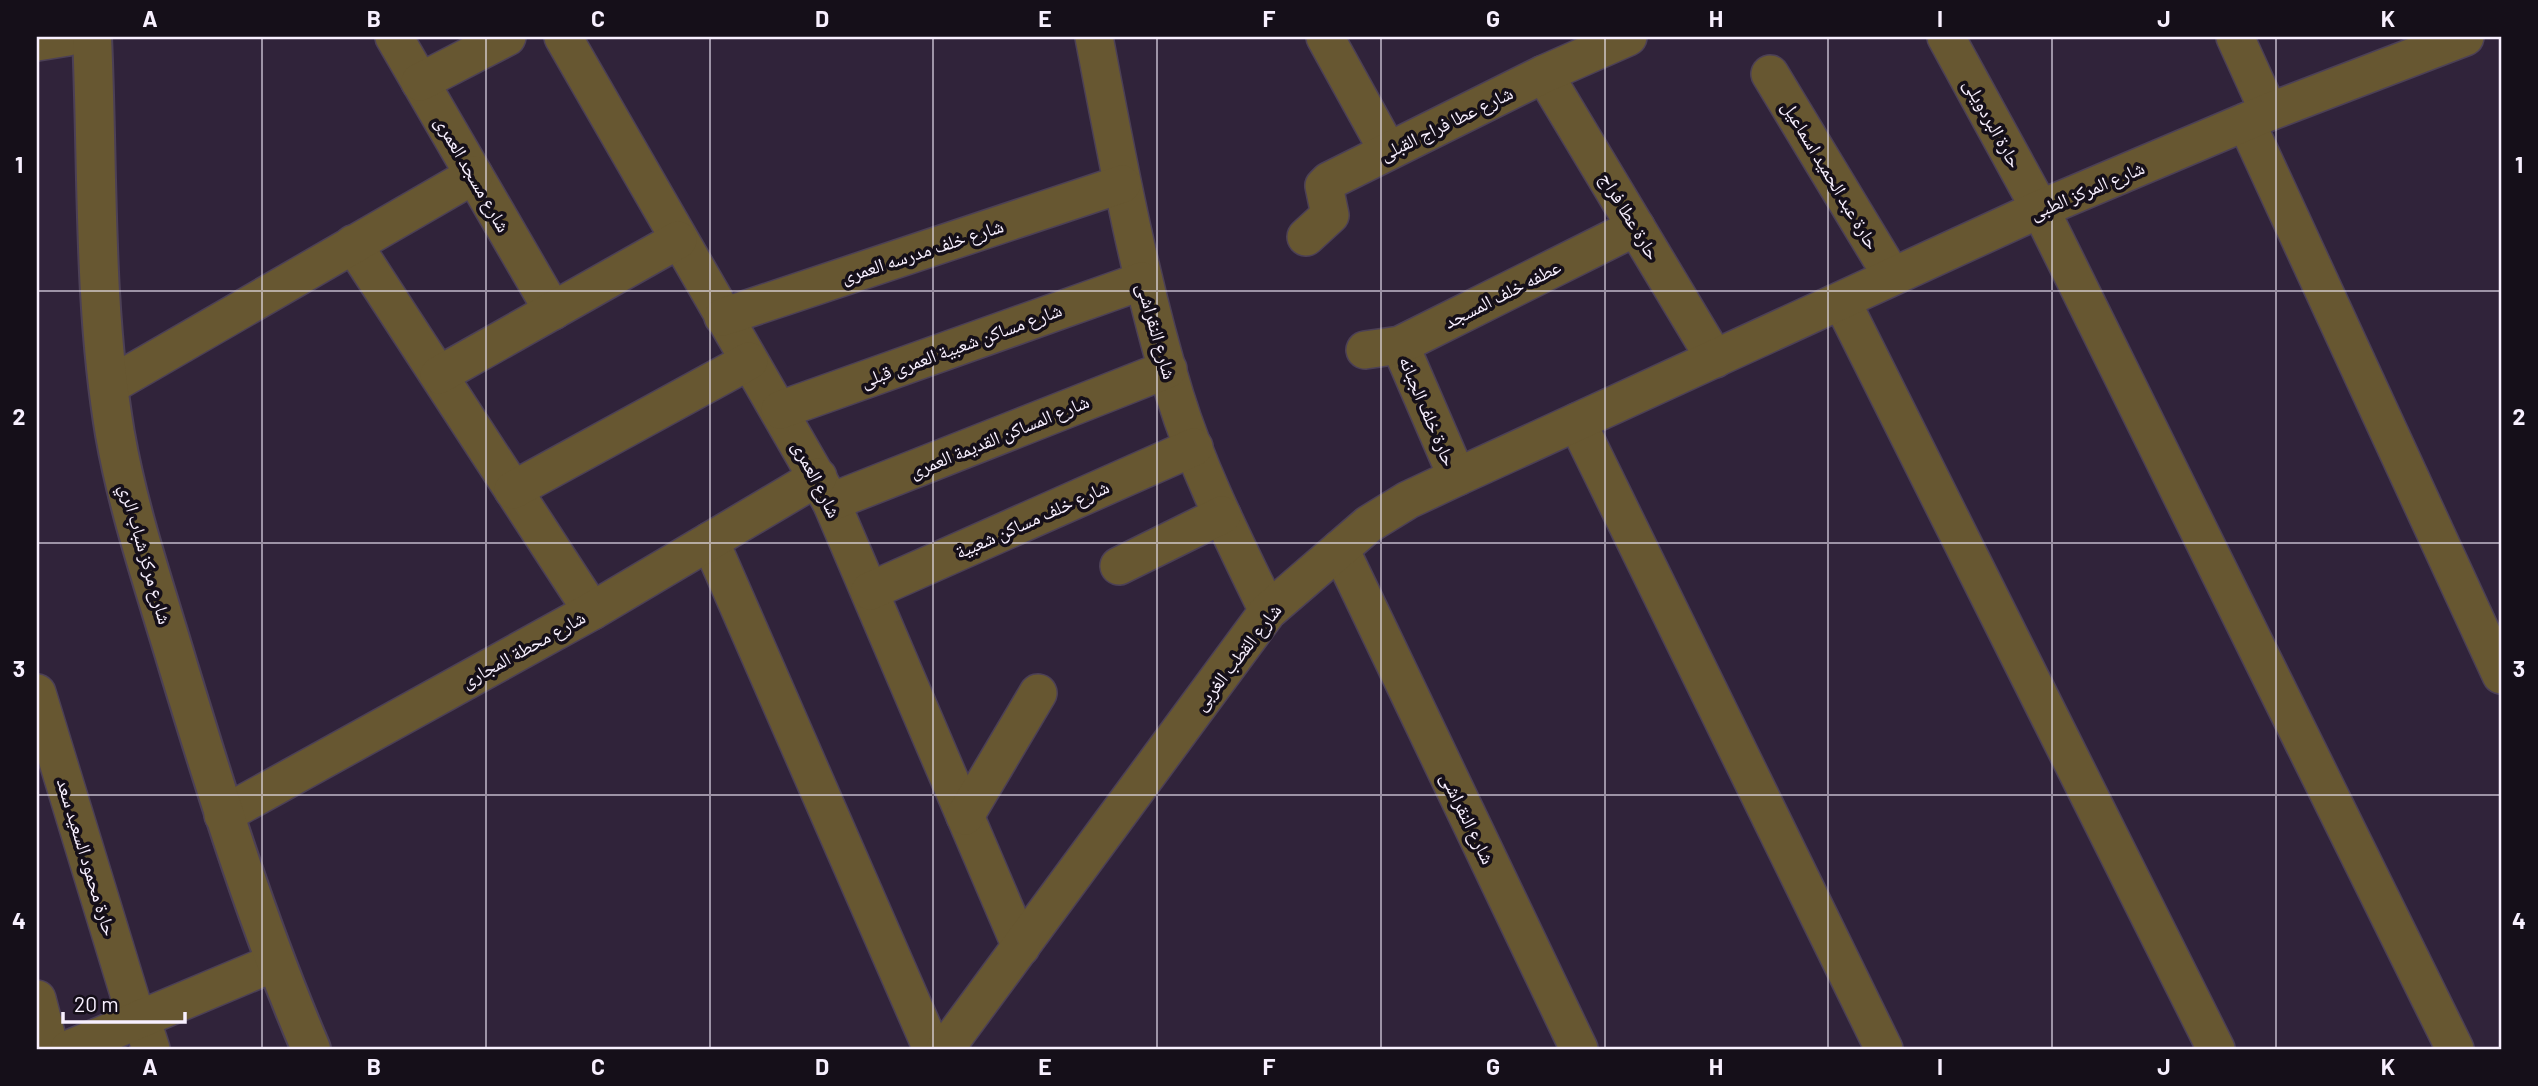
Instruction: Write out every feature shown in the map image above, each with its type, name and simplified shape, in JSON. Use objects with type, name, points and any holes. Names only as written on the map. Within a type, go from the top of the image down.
[{"type":"street","points":[[37,43],[68,37]]},
{"type":"street","name":"شارع مركز شباب الري","points":[[92,37],[109,386],[131,509],[223,815],[276,962],[311,1049]]},
{"type":"street","name":"شارع مسجد العمرى","points":[[394,37],[553,311]]},
{"type":"street","points":[[420,82],[507,37]]},
{"type":"street","name":"شارع العمرى","points":[[563,37],[824,490],[1021,947]]},
{"type":"street","name":"شارع النقراشى","points":[[1094,37],[1142,281],[1168,369],[1194,447],[1222,515],[1268,611]]},
{"type":"street","points":[[1325,37],[1388,151]]},
{"type":"street","name":"شارع عطا فراج القبلى","points":[[1306,237],[1331,215],[1324,186],[1388,151],[1544,74],[1628,37]]},
{"type":"street","name":"حارة البردويلى","points":[[1946,37],[2040,209],[2455,1049]]},
{"type":"street","points":[[2235,37],[2258,117],[2501,675]]},
{"type":"street","name":"شارع المركز الطبى","points":[[1715,359],[2040,209],[2258,117],[2413,46],[2465,37]]},
{"type":"street","name":"حارة عطا فراج","points":[[1544,74],[1715,359]]},
{"type":"street","name":"حارة عبد الحميد اسماعيل","points":[[1770,74],[1892,276]]},
{"type":"street","points":[[109,386],[474,175]]},
{"type":"street","name":"شارع خلف مدرسه العمرى","points":[[723,317],[1122,184]]},
{"type":"street","name":"عطفه خلف المسجد","points":[[1382,348],[1636,227]]},
{"type":"street","points":[[439,375],[678,240]]},
{"type":"street","points":[[353,244],[592,611]]},
{"type":"street","name":"شارع مساكن شعبية العمرى قبلى","points":[[780,410],[1142,281]]},
{"type":"street","points":[[1842,302],[2216,1049]]},
{"type":"street","name":"حارة خلف الجبانه","points":[[1382,348],[1457,477]]},
{"type":"street","name":"شارع القطب الغربى","points":[[944,1049],[1268,611],[1369,524],[1408,500],[1715,359]]},
{"type":"street","points":[[513,489],[749,361]]},
{"type":"street","name":"شارع المساكن القديمة العمرى","points":[[824,490],[1168,369]]},
{"type":"street","points":[[1577,422],[1884,1049]]},
{"type":"street","name":"شارع خلف مساكن شعبية","points":[[870,592],[1194,447]]},
{"type":"street","name":"شارع محطة المجارى","points":[[223,815],[592,611],[710,541],[824,490]]},
{"type":"street","points":[[1119,566],[1222,515]]},
{"type":"street","points":[[710,541],[932,1049]]},
{"type":"street","name":"شارع النقراشى","points":[[1340,549],[1579,1049]]},
{"type":"street","name":"حارة محمود السعيد سعد","points":[[37,693],[143,1029]]},
{"type":"street","points":[[965,816],[1038,694]]},
{"type":"street","points":[[69,1049],[143,1029],[276,962]]},
{"type":"street","points":[[37,999],[50,1049]]}]
